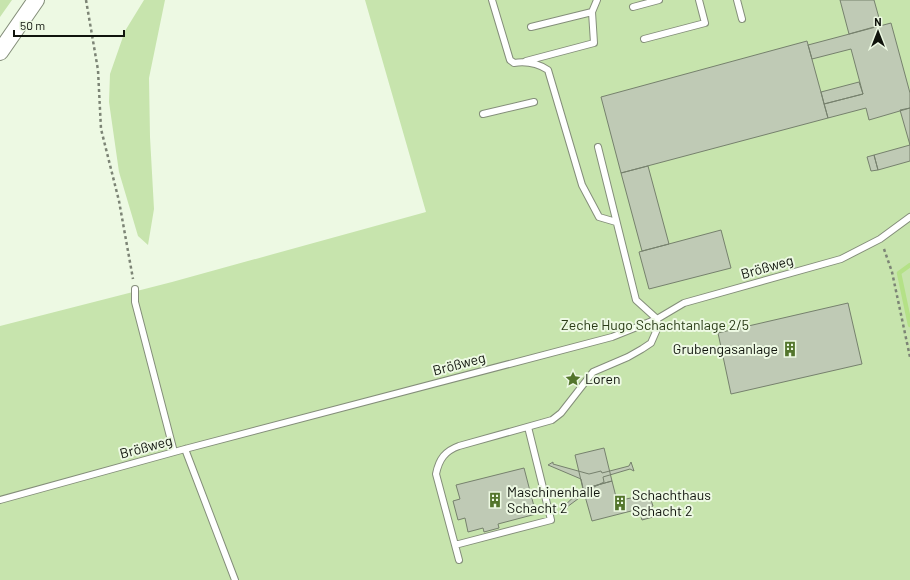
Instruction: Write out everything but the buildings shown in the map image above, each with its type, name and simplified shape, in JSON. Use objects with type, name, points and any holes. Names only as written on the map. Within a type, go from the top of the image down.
[{"type":"street","points":[[0,52],[36,0]]},
{"type":"lane","points":[[492,0],[510,60],[514,63],[594,43],[592,12],[597,0]]},
{"type":"lane","points":[[633,7],[660,0]]},
{"type":"lane","points":[[644,39],[705,23],[699,0]]},
{"type":"lane","points":[[737,0],[742,19]]},
{"type":"lane","points":[[531,27],[592,12]]},
{"type":"lane","points":[[524,61],[540,65],[548,70],[582,185],[599,217],[616,222]]},
{"type":"lane","points":[[483,114],[534,102]]},
{"type":"lane","points":[[459,560],[436,474],[438,464],[443,456],[450,450],[459,446],[552,420],[562,413],[593,372],[628,357],[650,343],[658,327],[657,319],[636,300],[598,147]]},
{"type":"lane","name":"Brößweg","points":[[0,500],[185,449],[612,337],[657,319],[684,303],[841,259],[880,239],[910,217]]},
{"type":"lane","points":[[135,289],[135,302],[174,452]]},
{"type":"lane","points":[[455,545],[551,520],[528,427]]},
{"type":"lane","points":[[185,449],[235,580]]},
{"type":"path","points":[[86,0],[98,70],[101,129],[118,202],[135,289]]},
{"type":"path","points":[[880,239],[892,272],[910,357]]},
{"type":"green space","points":[[0,0],[12,0],[0,17]]},
{"type":"green space","points":[[144,0],[165,0],[149,78],[150,137],[154,209],[148,245],[138,236],[119,172],[109,102],[110,74],[125,31]]},
{"type":"green space","name":"Zeche Hugo Schachtanlage 2/5","points":[[365,0],[910,0],[910,580],[0,580],[0,326],[172,282],[426,212]]},
{"type":"waterway","points":[[910,265],[899,273],[910,325]]},
{"type":"place","name":"Grubengasanlage","points":[[790,349]]},
{"type":"place","name":"Loren","points":[[573,379]]},
{"type":"place","name":"Maschinenhalle Schacht 2","points":[[495,500]]},
{"type":"place","name":"Schachthaus Schacht 2","points":[[620,503]]}]
